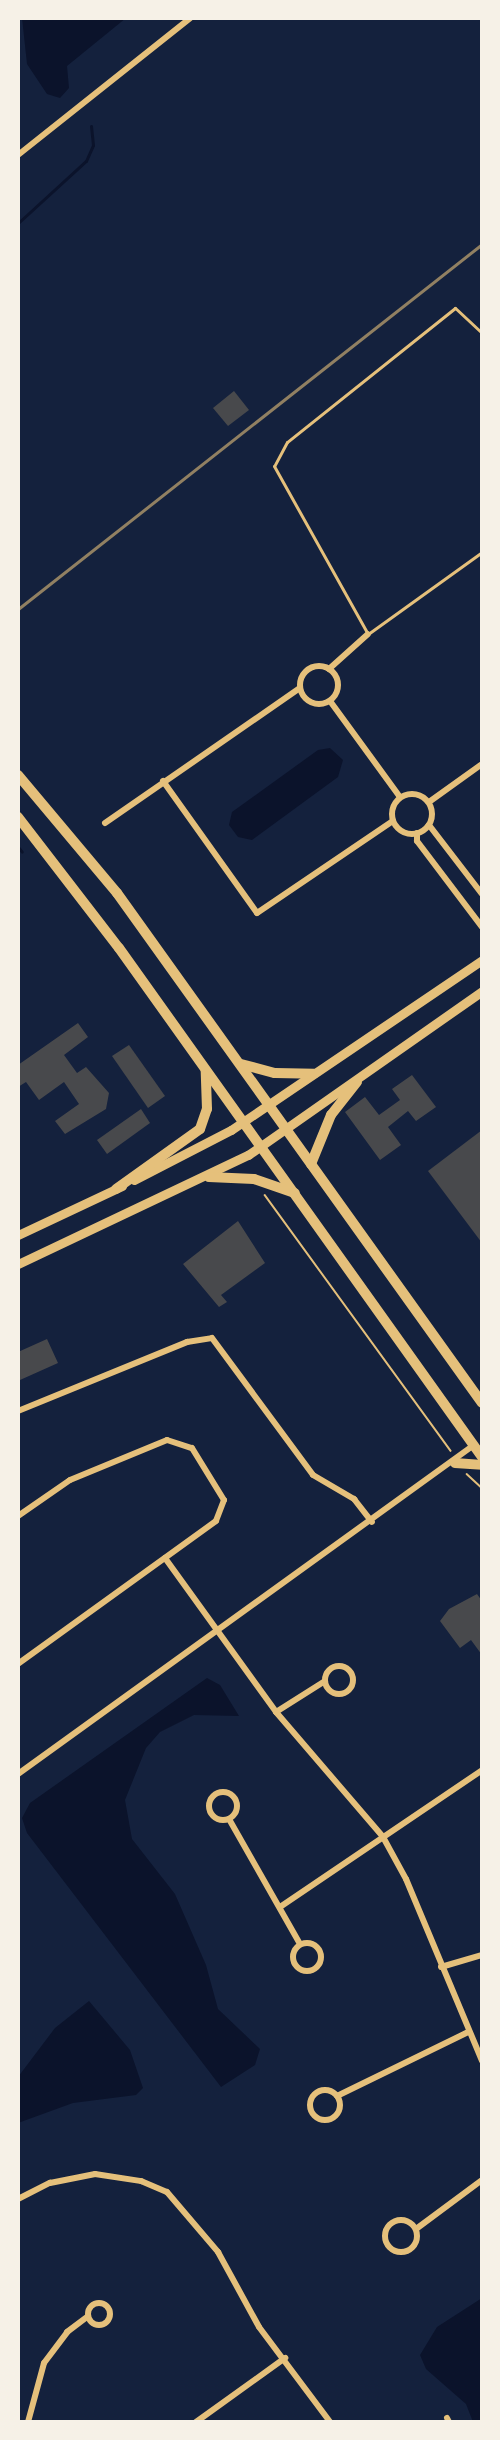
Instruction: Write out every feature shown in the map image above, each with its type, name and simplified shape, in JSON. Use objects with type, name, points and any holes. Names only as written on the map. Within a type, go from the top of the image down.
[{"type":"main road","points":[[18,776],[117,893],[482,1403]]},
{"type":"main road","points":[[18,817],[478,1444],[482,1456]]},
{"type":"main road","points":[[18,1235],[116,1189],[243,1123],[482,960]]},
{"type":"main road","points":[[18,1264],[209,1177],[261,1147],[357,1082],[482,991]]},
{"type":"main road","points":[[241,1064],[275,1073],[314,1074]]},
{"type":"main road","points":[[116,1189],[200,1129],[207,1109],[206,1071]]},
{"type":"main road","points":[[311,1164],[331,1115],[357,1082]]},
{"type":"main road","points":[[209,1177],[254,1179],[295,1193]]},
{"type":"main road","points":[[455,1463],[482,1465]]},
{"type":"street","points":[[18,155],[190,18]]},
{"type":"street","points":[[105,824],[300,688],[306,671],[329,669],[368,634]]},
{"type":"street","points":[[329,669],[338,685],[330,701]]},
{"type":"street","points":[[300,688],[311,703],[330,701]]},
{"type":"street","points":[[330,701],[400,797]]},
{"type":"street","points":[[429,802],[482,764]]},
{"type":"street","points":[[163,782],[257,913],[393,821]]},
{"type":"street","points":[[429,802],[414,793],[400,797],[392,808],[393,821],[400,830],[417,833],[429,825]]},
{"type":"street","points":[[429,802],[429,825],[482,894]]},
{"type":"street","points":[[417,833],[417,841],[482,927]]},
{"type":"street","points":[[18,1411],[198,1338],[217,1342],[313,1475],[354,1499],[372,1522]]},
{"type":"street","points":[[18,1516],[70,1480],[177,1440],[192,1448],[219,1487],[224,1506],[216,1521],[18,1664]]},
{"type":"street","points":[[18,1774],[455,1463],[478,1444]]},
{"type":"street","points":[[165,1558],[276,1712],[383,1838],[482,2061]]},
{"type":"street","points":[[276,1712],[325,1681],[337,1666],[353,1678],[347,1691],[338,1694],[325,1681]]},
{"type":"street","points":[[280,1907],[482,1770]]},
{"type":"street","points":[[224,1792],[235,1799],[237,1808],[229,1819],[215,1819],[209,1812],[215,1794],[224,1792]]},
{"type":"street","points":[[229,1819],[300,1944],[319,1950],[312,1969],[298,1968],[293,1960],[300,1944]]},
{"type":"street","points":[[441,1967],[482,1955]]},
{"type":"street","points":[[337,2096],[339,2109],[331,2119],[311,2112],[317,2092],[337,2096],[468,2032]]},
{"type":"street","points":[[18,2199],[50,2183],[95,2174],[141,2181],[168,2193],[218,2252],[247,2308],[330,2422]]},
{"type":"street","points":[[416,2229],[482,2180]]},
{"type":"street","points":[[394,2222],[409,2222],[416,2229],[417,2239],[406,2251],[388,2244],[385,2234],[394,2222]]},
{"type":"street","points":[[28,2422],[44,2363],[67,2332],[88,2316]]},
{"type":"street","points":[[196,2422],[285,2358]]},
{"type":"lane","points":[[482,333],[455,308],[278,453],[276,474],[368,634],[482,552]]},
{"type":"path","points":[[262,1192],[451,1451]]},
{"type":"path","points":[[465,1470],[482,1488]]},
{"type":"water","points":[[22,18],[126,18],[67,66],[69,88],[60,98],[47,94],[27,64]]},
{"type":"water","points":[[330,748],[343,760],[338,777],[252,840],[238,837],[229,825],[232,812],[318,750]]},
{"type":"water","points":[[207,1678],[220,1685],[239,1716],[194,1715],[160,1732],[146,1748],[125,1800],[132,1839],[175,1894],[206,1965],[218,2009],[260,2049],[255,2065],[221,2087],[27,1833],[22,1818],[30,1803]]},
{"type":"water","points":[[89,2001],[130,2050],[143,2088],[136,2095],[73,2103],[18,2123],[18,2077],[55,2028]]},
{"type":"water","points":[[482,2298],[482,2422],[473,2422],[466,2404],[426,2369],[420,2355],[437,2327]]},
{"type":"building","points":[[234,391],[249,410],[228,426],[213,408]]},
{"type":"building","points":[[78,1023],[88,1037],[64,1055],[77,1073],[86,1067],[109,1093],[106,1109],[65,1134],[55,1121],[79,1104],[64,1082],[39,1100],[26,1082],[18,1087],[18,1065]]},
{"type":"building","points":[[129,1045],[165,1096],[148,1108],[112,1056]]},
{"type":"building","points":[[412,1075],[436,1107],[416,1121],[408,1111],[388,1127],[401,1145],[380,1160],[345,1112],[365,1097],[379,1115],[400,1100],[392,1089]]},
{"type":"building","points":[[141,1109],[150,1123],[107,1154],[97,1140]]},
{"type":"building","points":[[482,1130],[482,1243],[428,1171]]},
{"type":"building","points":[[238,1221],[265,1263],[221,1295],[227,1302],[219,1307],[183,1264]]},
{"type":"building","points":[[47,1339],[58,1363],[20,1380],[18,1387],[18,1352]]},
{"type":"building","points":[[477,1594],[482,1601],[482,1655],[471,1640],[460,1648],[440,1621],[449,1609]]},
{"type":"waterway","points":[[18,223],[86,161],[93,145],[91,126]]},
{"type":"waterway","points":[[18,847],[22,852]]},
{"type":"railway","points":[[18,609],[482,244]]}]
